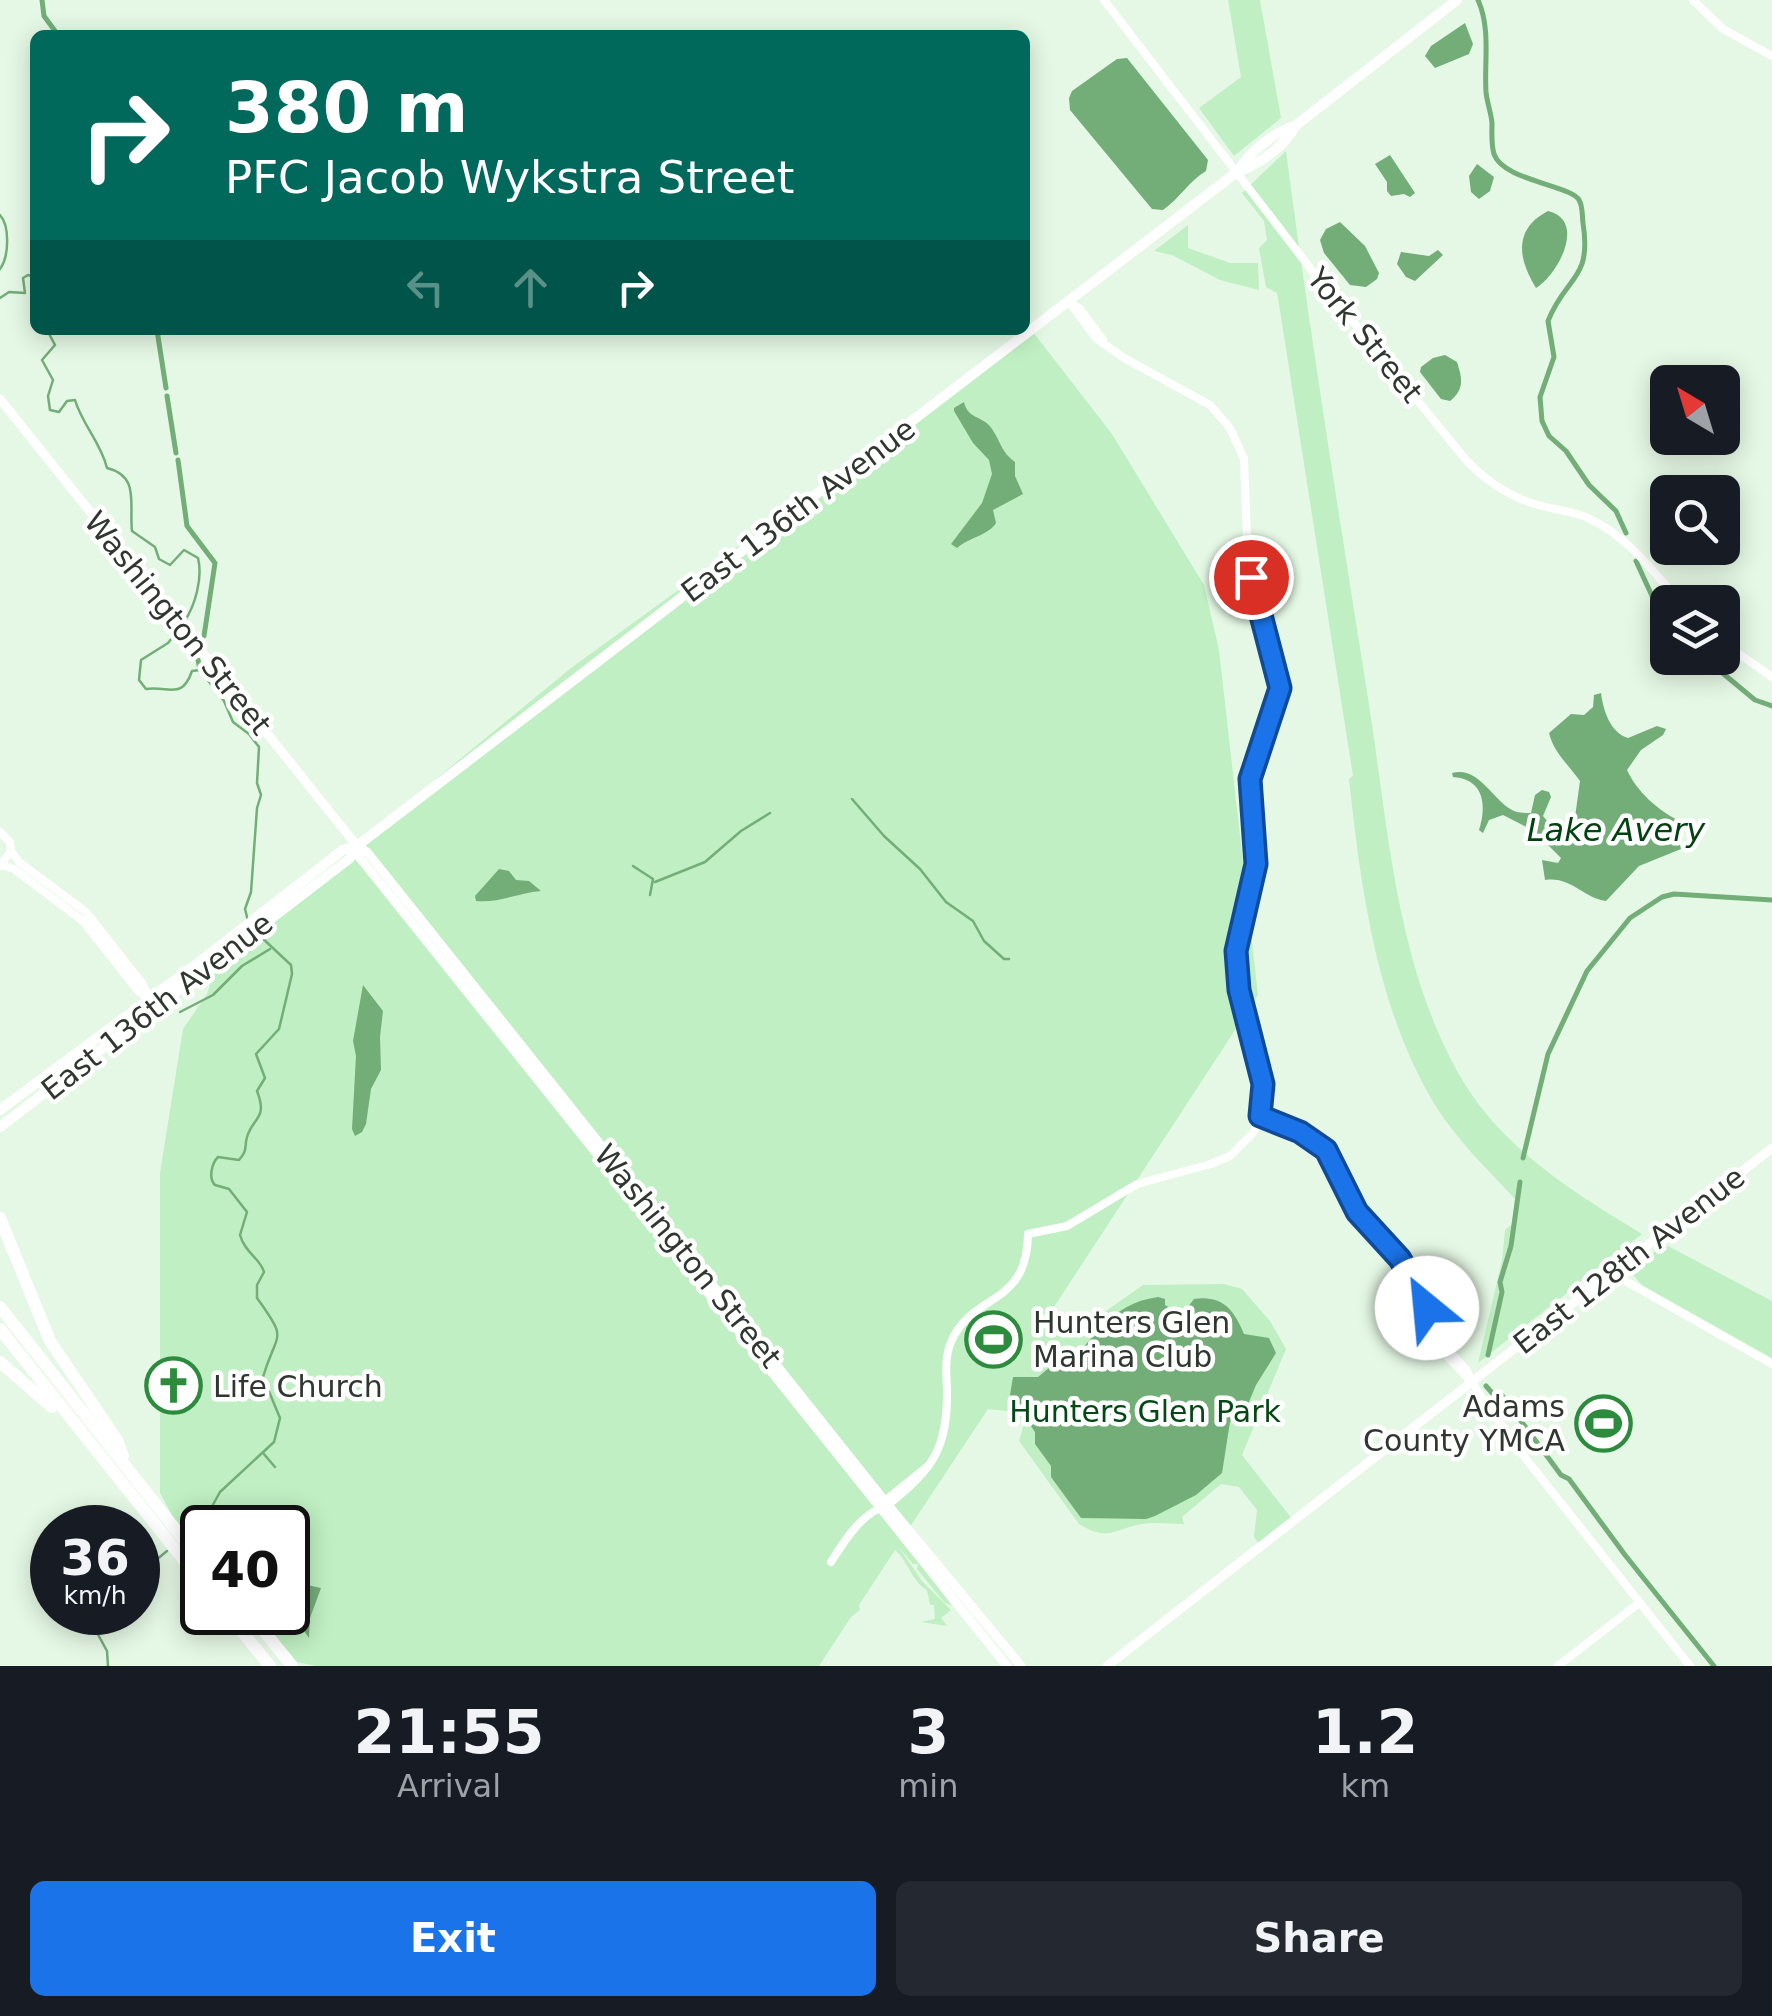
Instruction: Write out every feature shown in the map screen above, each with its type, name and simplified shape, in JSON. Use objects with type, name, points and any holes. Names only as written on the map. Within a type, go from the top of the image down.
[{"type":"highway","points":[[0,1218],[50,1341],[118,1440],[123,1456]]},
{"type":"highway","points":[[0,1300],[123,1456],[173,1532]]},
{"type":"highway","points":[[0,1308],[173,1532]]},
{"type":"highway","points":[[0,1320],[180,1539]]},
{"type":"highway","points":[[0,1329],[136,1502]]},
{"type":"highway","points":[[0,1362],[56,1411],[123,1494],[173,1532]]},
{"type":"highway","points":[[248,1635],[273,1666]]},
{"type":"highway","points":[[262,1635],[284,1666]]},
{"type":"highway","points":[[266,1635],[292,1666]]},
{"type":"main road","name":"East 136th Avenue","points":[[1030,333],[1237,172],[1270,152],[1291,135],[1294,126],[1457,0]]},
{"type":"main road","name":"East 136th Avenue","points":[[0,1127],[276,908],[342,850],[357,846],[1028,335]]},
{"type":"main road","name":"Washington Street","points":[[0,400],[357,846],[367,852],[972,1615],[1008,1666]]},
{"type":"main road","name":"East 136th Avenue","points":[[0,1110],[153,1003]]},
{"type":"main road","name":"East 128th Avenue","points":[[1106,1666],[1772,1148]]},
{"type":"main road","name":"Washington Street","points":[[972,1615],[1021,1666]]},
{"type":"street","name":"York Street","points":[[1104,0],[1317,277],[1474,468],[1513,496],[1578,514],[1614,534],[1665,585]]},
{"type":"street","points":[[1694,0],[1723,29],[1772,56]]},
{"type":"street","points":[[832,1562],[852,1531],[922,1478],[932,1462],[947,1419],[946,1362],[951,1341],[967,1319],[1014,1284],[1026,1260],[1028,1234],[1067,1226],[1136,1184],[1221,1161],[1246,1142],[1260,1116],[1263,1084],[1239,990],[1236,951],[1256,864],[1250,779],[1280,688],[1248,564],[1244,459],[1230,428],[1210,405],[1124,358],[1088,330],[1070,303]]},
{"type":"street","points":[[1740,655],[1772,677]]},
{"type":"street","points":[[0,832],[10,842],[19,862],[86,912],[153,1003]]},
{"type":"street","points":[[11,851],[1,866],[14,869],[78,916],[139,992],[153,1003]]},
{"type":"street","points":[[1260,1116],[1300,1132],[1320,1148],[1343,1194],[1411,1274],[1444,1345],[1690,1666]]},
{"type":"street","points":[[1612,1274],[1772,1364]]},
{"type":"street","points":[[1558,1666],[1639,1603]]},
{"type":"green space","points":[[1228,0],[1260,0],[1281,118],[1234,156],[1199,108],[1241,77]]},
{"type":"green space","points":[[1286,151],[1389,842],[1420,983],[1457,1071],[1494,1122],[1515,1145],[1563,1184],[1642,1234],[1478,1363],[1515,1199],[1435,1105],[1399,1029],[1375,948],[1354,821],[1349,779],[1353,776],[1278,298],[1277,293],[1266,287],[1259,248],[1267,240],[1264,221],[1242,193]]},
{"type":"green space","points":[[1188,225],[1188,248],[1230,263],[1258,263],[1259,290],[1220,280],[1172,255],[1154,251]]},
{"type":"green space","points":[[1033,332],[1112,434],[1204,585],[1219,650],[1258,995],[1037,1333],[1052,1324],[1093,1320],[1143,1285],[1224,1284],[1242,1289],[1270,1321],[1286,1349],[1242,1455],[1293,1520],[1260,1545],[1254,1537],[1257,1510],[1239,1487],[1221,1484],[1182,1517],[1184,1524],[1142,1524],[1111,1533],[1097,1532],[1079,1524],[1019,1441],[1024,1424],[1016,1412],[988,1409],[902,1539],[952,1606],[944,1602],[917,1569],[918,1564],[913,1564],[898,1546],[922,1581],[951,1610],[941,1618],[947,1626],[921,1622],[935,1619],[934,1605],[930,1605],[927,1590],[895,1550],[859,1605],[860,1610],[851,1617],[819,1666],[316,1666],[297,1662],[273,1635],[310,1635],[310,1505],[180,1505],[180,1525],[160,1493],[160,1173],[183,1029],[207,994],[214,972],[275,911],[571,668]]},
{"type":"green space","points":[[1668,1246],[1772,1301],[1772,1358],[1642,1285],[1634,1276],[1635,1266]]},
{"type":"water","points":[[1465,23],[1473,44],[1469,54],[1435,68],[1425,56],[1431,46]]},
{"type":"water","points":[[1127,58],[1208,160],[1206,171],[1163,210],[1152,209],[1070,110],[1072,91],[1117,59]]},
{"type":"water","points":[[1390,155],[1415,193],[1410,197],[1391,196],[1387,191],[1387,182],[1375,164]]},
{"type":"water","points":[[1477,164],[1494,177],[1490,191],[1479,199],[1471,192],[1469,176]]},
{"type":"water","points":[[1548,211],[1560,216],[1567,236],[1553,272],[1536,288],[1525,266],[1522,245],[1529,227]]},
{"type":"water","points":[[1340,222],[1365,246],[1379,273],[1366,287],[1350,285],[1324,253],[1320,240],[1326,229]]},
{"type":"water","points":[[1438,250],[1443,255],[1415,281],[1406,277],[1397,264],[1401,252],[1429,256]]},
{"type":"water","points":[[1445,355],[1457,362],[1461,378],[1460,388],[1450,401],[1441,399],[1420,372],[1433,358]]},
{"type":"water","points":[[964,402],[969,412],[988,425],[1015,462],[1015,476],[1023,494],[993,510],[993,527],[957,548],[951,544],[982,503],[992,474],[989,460],[973,443],[954,411]]},
{"type":"water","name":"Lake Avery","points":[[1601,693],[1608,720],[1622,735],[1628,738],[1657,726],[1666,729],[1641,750],[1627,770],[1642,793],[1682,827],[1677,835],[1681,849],[1639,866],[1606,901],[1562,881],[1545,880],[1542,860],[1558,863],[1561,858],[1534,831],[1503,815],[1489,820],[1483,833],[1479,830],[1481,795],[1471,783],[1453,777],[1452,773],[1462,772],[1478,779],[1514,811],[1531,813],[1535,795],[1542,790],[1551,797],[1543,816],[1548,822],[1559,824],[1575,817],[1580,781],[1549,733],[1571,714],[1584,715],[1593,707],[1594,695]]},
{"type":"water","points":[[499,869],[509,871],[516,880],[529,881],[541,891],[476,901],[475,896]]},
{"type":"water","points":[[363,985],[383,1011],[381,1070],[371,1089],[366,1124],[355,1136],[353,1041]]},
{"type":"water","name":"Hunters Glen Park","points":[[1158,1297],[1179,1313],[1194,1299],[1220,1302],[1231,1311],[1244,1334],[1269,1338],[1276,1353],[1246,1409],[1230,1422],[1222,1473],[1196,1495],[1146,1519],[1081,1518],[1051,1477],[1051,1466],[1035,1444],[1035,1432],[1010,1395],[1013,1377],[1038,1377],[1050,1367],[1062,1368],[1115,1315]]},
{"type":"water","points":[[310,1586],[321,1588],[310,1618]]},
{"type":"waterway","points":[[42,0],[44,16],[54,30]]},
{"type":"waterway","points":[[1478,0],[1486,34],[1486,92],[1494,154],[1510,170],[1574,195],[1582,208],[1585,242],[1581,267],[1548,321],[1554,357],[1540,397],[1542,421],[1549,436],[1566,451],[1589,485],[1616,511],[1626,533]]},
{"type":"waterway","points":[[0,215],[7,242],[0,269]]},
{"type":"waterway","points":[[0,298],[9,292],[25,293],[23,278],[30,276]]},
{"type":"waterway","points":[[50,335],[55,345],[42,360],[53,380],[48,396],[50,410],[59,412],[67,401],[75,400],[107,468],[129,484],[132,531],[155,547],[159,559],[170,565],[184,550],[198,558],[197,592],[184,622]]},
{"type":"waterway","points":[[158,335],[166,388]]},
{"type":"waterway","points":[[167,396],[176,453]]},
{"type":"waterway","points":[[178,460],[187,526],[215,563],[204,636]]},
{"type":"waterway","points":[[1636,561],[1650,591]]},
{"type":"waterway","points":[[179,629],[168,643],[141,660],[139,680],[146,689],[174,690],[184,686],[192,671],[200,670],[224,701],[233,722],[259,747],[257,783],[261,795],[251,892],[245,909],[248,921]]},
{"type":"waterway","points":[[198,660],[200,670]]},
{"type":"waterway","points":[[1725,675],[1755,700],[1772,706]]},
{"type":"waterway","points":[[852,799],[920,869],[946,902],[973,921],[984,941],[1009,959]]},
{"type":"waterway","points":[[655,882],[705,862],[741,831],[770,813]]},
{"type":"waterway","points":[[633,866],[653,879],[650,895]]},
{"type":"waterway","points":[[1523,1158],[1548,1054],[1587,971],[1630,918],[1662,897],[1674,894],[1772,900]]},
{"type":"waterway","points":[[213,1505],[220,1492],[274,1442],[280,1418],[263,1377],[277,1330],[257,1298],[257,1285],[264,1272],[240,1235],[247,1212],[229,1189],[215,1185],[211,1175],[218,1157],[239,1160],[245,1151],[247,1137],[260,1113],[257,1091],[265,1078],[256,1054],[279,1029],[292,974],[291,965],[259,935]]},
{"type":"waterway","points":[[180,1012],[213,995],[242,966],[270,949]]},
{"type":"waterway","points":[[1488,1355],[1520,1182]]},
{"type":"waterway","points":[[1486,1386],[1493,1394],[1501,1394],[1714,1666]]},
{"type":"waterway","points":[[263,1453],[275,1467]]},
{"type":"waterway","points":[[160,1557],[167,1551]]},
{"type":"waterway","points":[[98,1635],[107,1651],[108,1666]]},
{"type":"place","name":"Hunters Glen Marina Club","points":[[994,1339]]},
{"type":"place","name":"Life Church","points":[[174,1386]]},
{"type":"place","name":"Adams County YMCA","points":[[1604,1423]]},
{"type":"route","points":[[1251,577],[1279,672],[1280,688],[1250,779],[1256,864],[1236,951],[1239,990],[1263,1084],[1260,1116],[1300,1132],[1326,1150],[1357,1212],[1400,1259],[1427,1308]]}]
